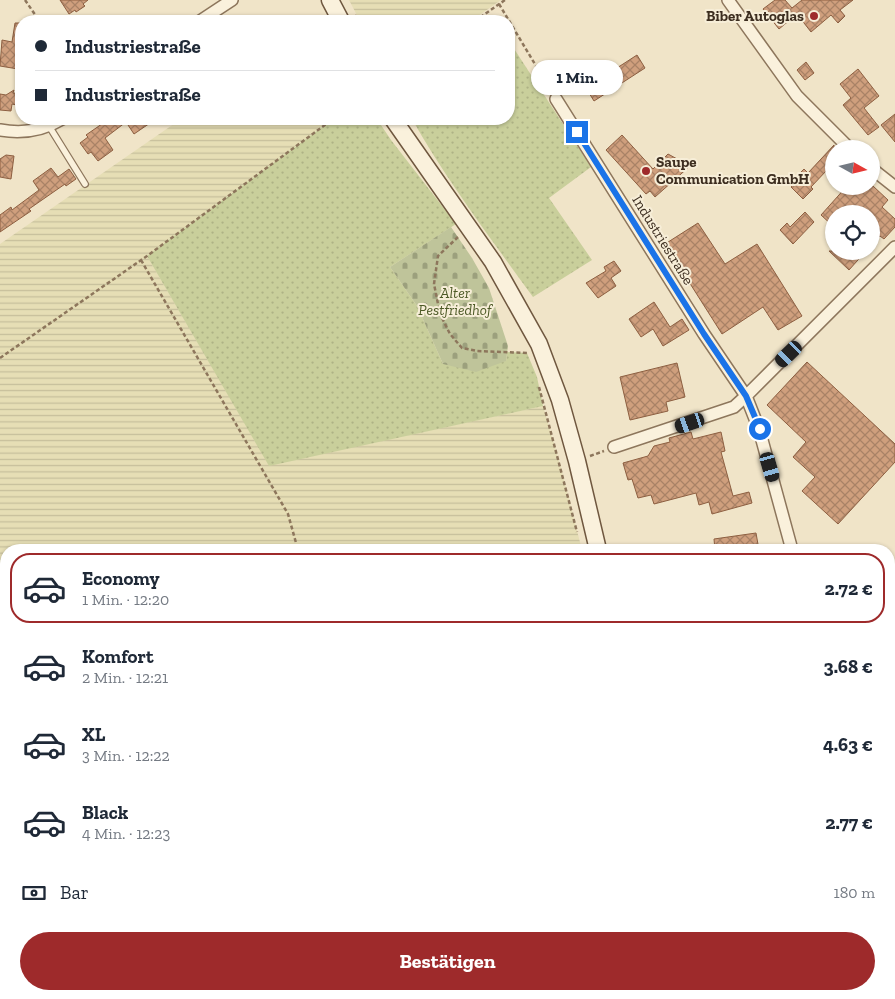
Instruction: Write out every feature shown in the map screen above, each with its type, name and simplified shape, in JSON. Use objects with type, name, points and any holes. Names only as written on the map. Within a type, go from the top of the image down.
[{"type":"street","points":[[330,0],[337,15]]},
{"type":"street","points":[[728,0],[797,96],[841,140]]},
{"type":"street","points":[[209,15],[230,1]]},
{"type":"street","name":"Industriestraße","points":[[556,100],[694,318],[746,396],[760,429],[790,544]]},
{"type":"street","points":[[397,125],[493,262],[539,344],[560,400],[575,452],[597,544]]},
{"type":"street","points":[[0,130],[22,132],[48,126]]},
{"type":"street","points":[[880,175],[895,187]]},
{"type":"street","points":[[614,448],[734,407],[895,247]]},
{"type":"lane","points":[[48,126],[85,184]]},
{"type":"path","points":[[25,0],[35,15]]},
{"type":"path","points":[[483,15],[505,0]]},
{"type":"path","points":[[499,4],[506,15]]},
{"type":"path","points":[[515,31],[556,100]]},
{"type":"path","points":[[0,358],[141,260],[325,125]]},
{"type":"path","points":[[463,233],[438,256],[434,284],[440,314],[450,334],[462,348],[477,351],[527,353]]},
{"type":"path","points":[[141,260],[288,514],[296,544]]},
{"type":"path","points":[[523,344],[530,361]]},
{"type":"path","points":[[539,387],[578,532]]},
{"type":"path","points":[[589,456],[614,448]]},
{"type":"shaded area","points":[[349,0],[501,0],[480,15],[357,15]]},
{"type":"shaded area","points":[[172,125],[322,125],[147,256],[269,465],[543,406],[580,544],[0,544],[0,244]]},
{"type":"green space","points":[[515,50],[591,167],[549,198],[592,260],[533,297],[485,232],[416,125],[515,125]]},
{"type":"green space","points":[[325,125],[381,125],[456,224],[390,267],[417,306],[443,364],[506,361],[507,352],[527,353],[537,377],[543,406],[269,466],[147,256]]},
{"type":"green space","name":"Alter Pestfriedhof","points":[[451,227],[489,288],[508,346],[506,361],[476,372],[443,364],[417,306],[390,267]]},
{"type":"building","points":[[60,0],[88,0],[83,4],[85,6],[69,14]]},
{"type":"building","name":"Biber Autoglas","points":[[775,0],[785,0],[792,8],[802,0],[853,0],[840,10],[845,16],[838,23],[831,15],[811,32],[797,14],[779,29],[763,9]]},
{"type":"building","points":[[15,23],[15,68],[0,66],[2,40],[12,42]]},
{"type":"building","points":[[637,55],[645,68],[594,101],[586,88]]},
{"type":"building","points":[[806,62],[814,73],[805,80],[797,70]]},
{"type":"building","points":[[858,69],[879,96],[864,108],[879,127],[868,135],[843,105],[851,98],[840,84]]},
{"type":"building","points":[[14,90],[15,105],[12,104],[11,111],[0,110],[0,94],[6,95]]},
{"type":"building","points":[[895,114],[895,142],[881,125]]},
{"type":"building","points":[[100,125],[122,125],[105,138],[113,150],[98,161],[91,152],[88,154],[80,143],[88,137],[86,135]]},
{"type":"building","points":[[128,125],[147,125],[134,134]]},
{"type":"building","points":[[622,135],[653,169],[668,154],[690,166],[655,197],[650,191],[646,194],[606,150]]},
{"type":"building","points":[[6,155],[14,156],[11,179],[0,177],[0,159]]},
{"type":"building","points":[[825,155],[825,172],[803,199],[791,187],[795,183],[792,181],[804,169],[808,173]]},
{"type":"building","points":[[51,168],[58,177],[69,169],[76,179],[66,186],[65,184],[29,209],[31,211],[0,232],[0,215],[11,207],[12,210],[39,190],[33,181]]},
{"type":"building","points":[[880,193],[888,200],[882,207],[895,219],[895,227],[884,239],[880,236],[880,205],[830,205],[839,195],[880,195]]},
{"type":"building","points":[[825,211],[825,219],[821,215]]},
{"type":"building","points":[[805,212],[814,222],[793,244],[780,230],[787,223],[790,227]]},
{"type":"building","points":[[698,223],[725,264],[757,244],[802,316],[778,330],[763,307],[722,334],[665,244]]},
{"type":"building","points":[[838,260],[858,260],[849,270]]},
{"type":"building","points":[[614,261],[621,271],[611,278],[616,286],[598,298],[586,283],[606,271],[604,267]]},
{"type":"building","points":[[654,302],[670,327],[682,319],[689,330],[663,346],[653,329],[641,337],[629,319]]},
{"type":"building","points":[[807,362],[895,444],[895,462],[838,524],[802,491],[815,477],[793,457],[806,442],[767,405]]},
{"type":"building","points":[[677,363],[685,397],[666,402],[668,411],[630,420],[620,377]]},
{"type":"building","points":[[691,432],[693,439],[721,432],[725,451],[721,452],[733,496],[749,492],[752,503],[712,514],[709,502],[699,505],[696,493],[654,504],[651,495],[638,498],[632,479],[628,480],[623,463],[648,456],[654,446],[670,442],[669,438]]},
{"type":"building","points":[[756,533],[758,544],[714,544],[714,539]]},
{"type":"place","name":"Biber Autoglas","points":[[814,16]]},
{"type":"place","name":"Saupe Communication GmbH","points":[[646,171]]},
{"type":"route","points":[[577,132],[704,334],[746,396],[760,429]]}]
